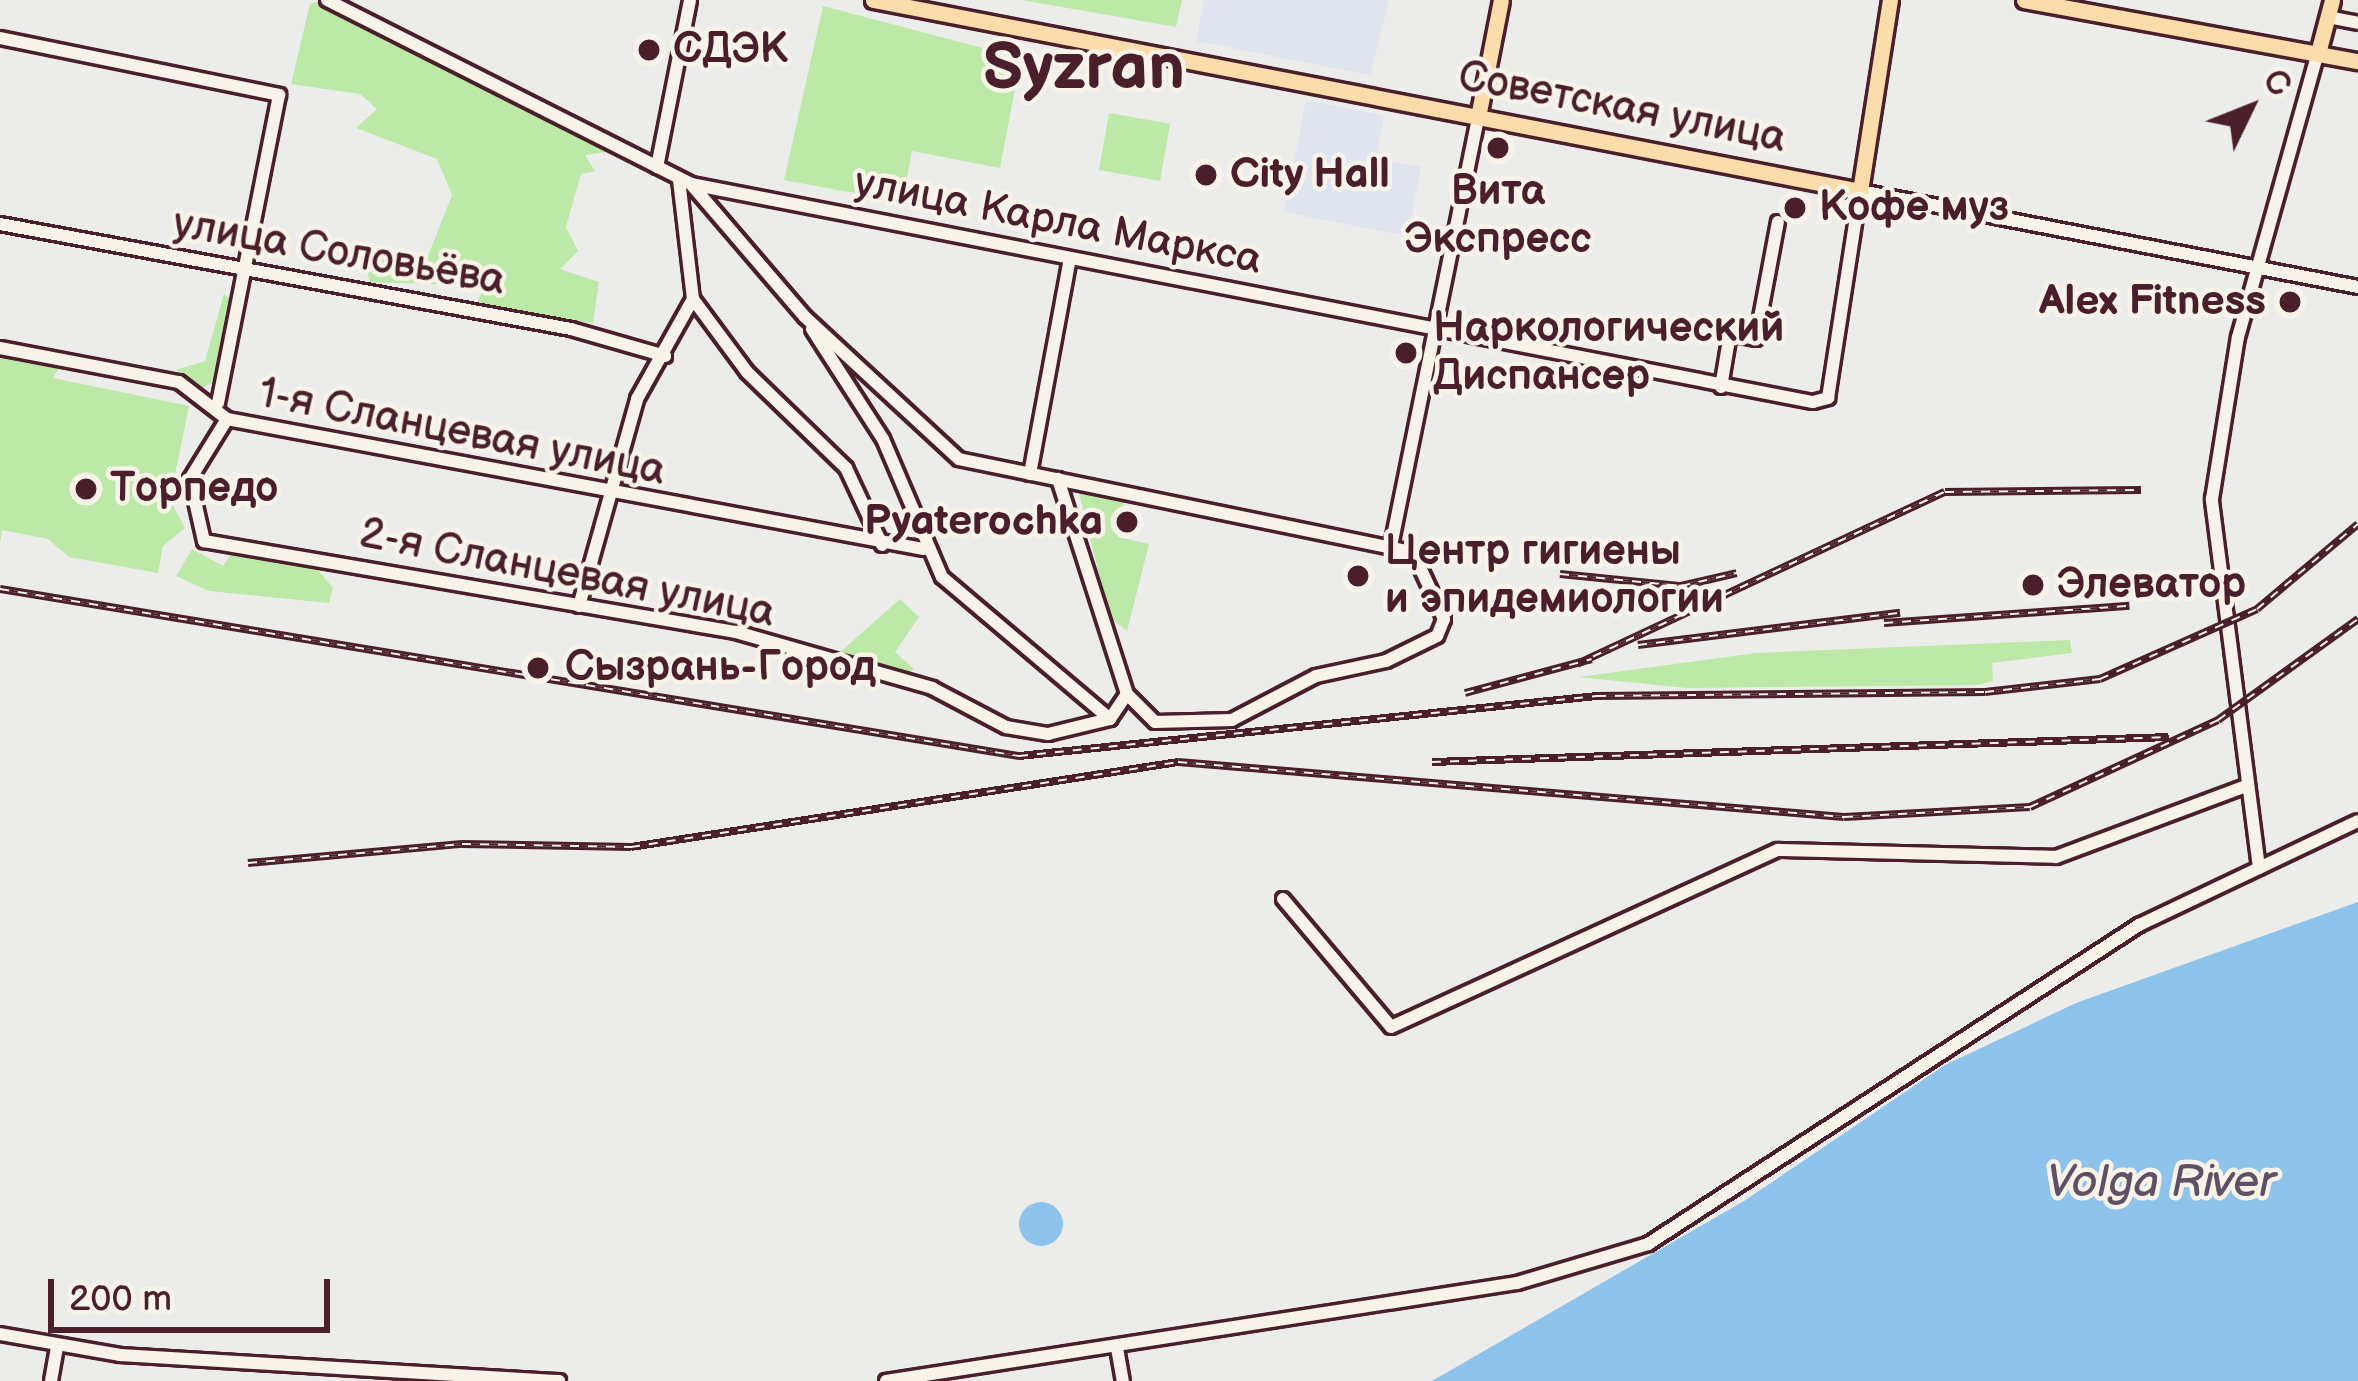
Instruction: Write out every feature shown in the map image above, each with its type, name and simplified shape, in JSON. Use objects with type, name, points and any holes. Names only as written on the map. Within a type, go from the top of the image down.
[{"type":"main road","name":"Советская улица","points":[[873,0],[1860,191]]},
{"type":"main road","points":[[1478,116],[1502,0]]},
{"type":"main road","points":[[1860,191],[1890,0]]},
{"type":"main road","points":[[2024,0],[2358,61]]},
{"type":"main road","points":[[2318,53],[2330,9]]},
{"type":"street","name":"улица Карла Маркса","points":[[327,0],[685,182],[1434,335],[1813,402],[1828,398],[1860,191]]},
{"type":"street","points":[[657,167],[690,0]]},
{"type":"street","points":[[2330,9],[2358,23]]},
{"type":"street","points":[[0,38],[279,94],[218,403]]},
{"type":"street","points":[[2259,868],[2211,513],[2255,266],[2318,53]]},
{"type":"street","points":[[1391,546],[1478,116]]},
{"type":"street","points":[[579,606],[606,496],[637,399],[694,299],[685,182]]},
{"type":"street","points":[[685,182],[805,317],[959,459],[1391,546],[1420,555],[1444,619],[1437,636],[1316,676],[1232,720],[1155,722],[1126,694],[1058,479]]},
{"type":"street","name":"Советская улица","points":[[1860,191],[2358,287]]},
{"type":"street","points":[[1721,387],[1730,334],[1756,339],[1778,221]]},
{"type":"street","name":"улица Соловьёва","points":[[0,224],[248,267],[665,356]]},
{"type":"street","points":[[1030,474],[1070,259]]},
{"type":"street","points":[[694,299],[747,372],[846,468],[883,546]]},
{"type":"street","points":[[805,317],[883,440],[924,549],[990,622],[1116,717],[1126,694]]},
{"type":"street","name":"1-я Сланцевая улица","points":[[0,348],[178,382],[218,403],[227,419],[606,496],[883,546],[924,549]]},
{"type":"street","name":"2-я Сланцевая улица","points":[[227,419],[190,478],[204,541],[775,643],[829,668],[932,688],[1006,727],[1048,734],[1116,717]]},
{"type":"street","points":[[1283,899],[1391,1027],[1778,850],[1815,842],[2056,857],[2246,785]]},
{"type":"street","points":[[886,1381],[1517,1283],[1648,1244],[2139,926],[2358,821]]},
{"type":"street","points":[[0,1334],[57,1348],[559,1381]]},
{"type":"street","points":[[51,1381],[57,1348]]},
{"type":"street","points":[[1118,1348],[1123,1381]]},
{"type":"shaded area","points":[[1204,0],[1389,0],[1370,75],[1196,41]]},
{"type":"shaded area","points":[[1306,100],[1384,116],[1376,158],[1421,167],[1408,236],[1284,212]]},
{"type":"green space","points":[[324,0],[392,33],[386,44],[408,37],[612,132],[614,151],[585,155],[595,171],[581,174],[566,227],[578,251],[560,269],[599,282],[593,323],[476,307],[484,286],[370,282],[365,262],[378,254],[424,266],[452,195],[437,159],[356,128],[377,109],[360,94],[291,84],[310,4]]},
{"type":"green space","points":[[1022,0],[1182,0],[1176,27]]},
{"type":"green space","points":[[823,6],[1021,58],[1000,168],[912,151],[902,202],[784,180]]},
{"type":"green space","points":[[1109,113],[1170,124],[1160,181],[1099,170]]},
{"type":"green space","points":[[224,294],[232,300],[215,382],[187,394],[191,381],[176,370],[205,361]]},
{"type":"green space","name":"Торпедо","points":[[0,350],[43,363],[53,355],[61,364],[53,378],[189,406],[170,500],[185,528],[163,546],[158,573],[69,557],[48,539],[2,530],[0,543]]},
{"type":"green space","points":[[1078,489],[1125,498],[1118,537],[1149,544],[1127,631],[1110,618]]},
{"type":"green space","points":[[192,549],[223,566],[234,550],[316,568],[333,588],[329,603],[209,591],[176,576]]},
{"type":"green space","points":[[900,599],[919,617],[895,652],[914,669],[902,677],[837,655]]},
{"type":"green space","points":[[2070,640],[2072,653],[1992,663],[1993,681],[1978,685],[1687,688],[1579,677],[1756,653]]},
{"type":"water","name":"Volga River","points":[[2358,902],[2358,1381],[1432,1381],[1744,1201],[1945,1065],[2076,1003]]},
{"type":"water","points":[[1041,1202],[1056,1209],[1063,1224],[1056,1239],[1041,1246],[1026,1239],[1019,1224],[1026,1209]]},
{"type":"railway","points":[[1577,664],[1945,492],[2141,490]]},
{"type":"railway","points":[[0,589],[1019,756],[1597,696],[1985,692],[2100,679],[2257,609],[2358,524]]},
{"type":"railway","points":[[1560,574],[1681,586],[1737,573]]},
{"type":"railway","points":[[1884,623],[2129,606]]},
{"type":"railway","points":[[1638,645],[1900,613]]},
{"type":"railway","points":[[248,863],[462,844],[631,847],[1178,762],[1844,817],[2030,807],[2218,720],[2358,619]]},
{"type":"railway","points":[[1465,693],[1592,659]]},
{"type":"railway","points":[[1432,762],[2169,737]]},
{"type":"place","name":"СДЭК","points":[[649,50]]},
{"type":"place","name":"Вита Экспресс","points":[[1498,148]]},
{"type":"place","name":"City Hall","points":[[1206,175]]},
{"type":"place","name":"Кофе муз","points":[[1795,208]]},
{"type":"place","name":"Alex Fitness","points":[[2290,302]]},
{"type":"place","name":"Наркологический Диспансер","points":[[1406,353]]},
{"type":"place","name":"Торпедо","points":[[86,489]]},
{"type":"place","name":"Pyaterochka","points":[[1127,522]]},
{"type":"place","name":"Центр гигиены и эпидемиологии","points":[[1358,576]]},
{"type":"place","name":"Элеватор","points":[[2033,585]]},
{"type":"place","name":"Сызрань-Город","points":[[538,668]]},
{"type":"district","name":"Syzran","points":[[1084,69]]}]
